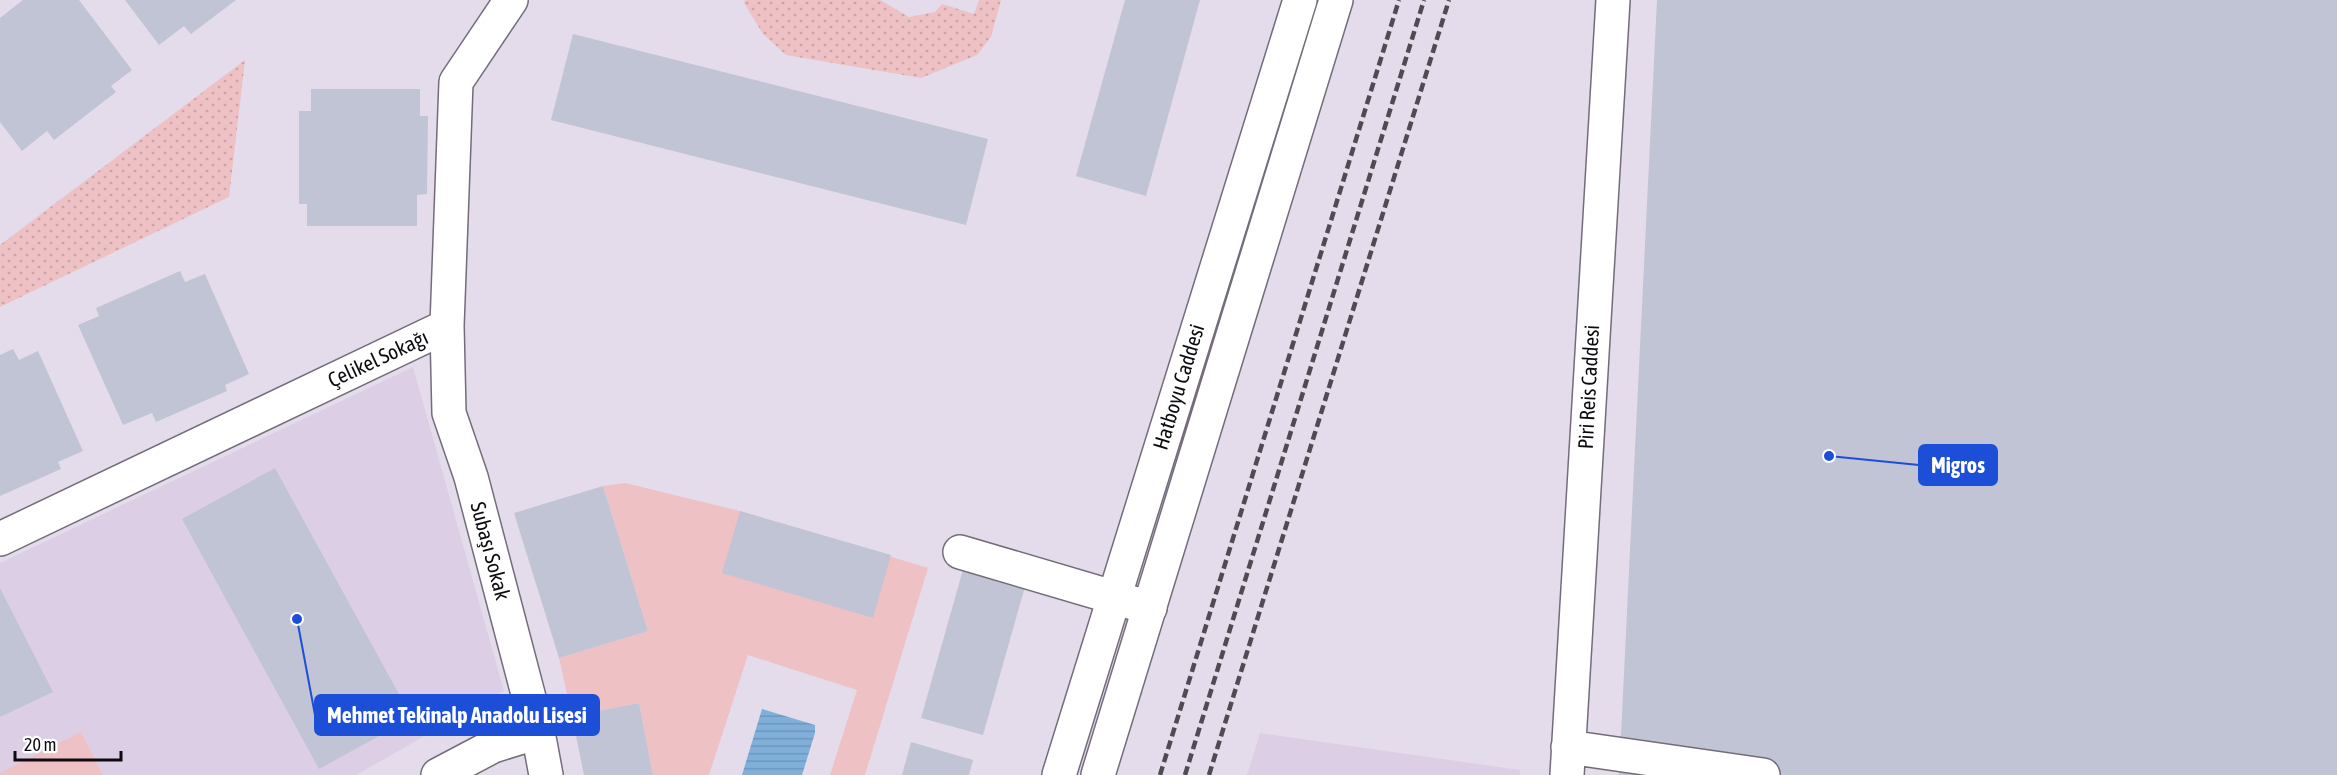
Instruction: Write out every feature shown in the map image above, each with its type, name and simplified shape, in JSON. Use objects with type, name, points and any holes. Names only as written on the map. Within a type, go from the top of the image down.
[{"type":"street","name":"Çelikel Sokağı","points":[[0,539],[447,326],[456,82],[511,0]]},
{"type":"street","name":"Hatboyu Caddesi","points":[[1059,775],[1112,598],[1300,0]]},
{"type":"street","name":"Hatboyu Caddesi","points":[[1098,775],[1336,0]]},
{"type":"street","name":"Piri Reis Caddesi","points":[[1568,761],[1614,0]]},
{"type":"street","name":"Subaşı Sokak","points":[[447,326],[449,413],[471,477],[538,732],[546,775]]},
{"type":"street","points":[[960,552],[1150,608]]},
{"type":"street","points":[[438,775],[493,746],[538,732]]},
{"type":"street","points":[[1568,761],[1762,775]]},
{"type":"shaded area","points":[[745,0],[880,0],[909,17],[935,12],[942,4],[974,14],[979,0],[1001,0],[991,37],[977,55],[921,78],[786,55],[763,34],[744,3]]},
{"type":"shaded area","points":[[245,60],[229,197],[0,307],[0,245]]},
{"type":"shaded area","points":[[413,367],[504,691],[356,775],[0,775],[0,563]]},
{"type":"shaded area","points":[[625,483],[740,511],[928,568],[865,775],[830,775],[857,690],[748,655],[709,775],[653,775],[639,703],[572,716],[559,658],[648,631],[603,486]]},
{"type":"shaded area","points":[[81,732],[103,775],[0,775],[0,773]]},
{"type":"shaded area","points":[[1260,733],[1520,770],[1520,775],[1247,775]]},
{"type":"water","points":[[762,709],[815,725],[815,733],[802,775],[742,775]]},
{"type":"building","points":[[23,0],[79,0],[132,70],[111,86],[116,92],[54,140],[47,131],[22,151],[0,122],[0,18]]},
{"type":"building","points":[[125,0],[236,0],[191,34],[184,26],[159,45]]},
{"type":"building","points":[[1125,0],[1200,0],[1146,196],[1076,176]]},
{"type":"building","points":[[1657,0],[2337,0],[2337,775],[1619,775]]},
{"type":"building","points":[[573,34],[988,139],[966,225],[551,120]]},
{"type":"building","points":[[311,89],[420,89],[420,116],[428,116],[427,194],[417,195],[417,226],[307,226],[307,204],[299,204],[299,111],[311,111]]},
{"type":"building","points":[[180,271],[185,282],[205,274],[249,374],[225,385],[227,391],[156,422],[152,413],[123,425],[78,325],[99,316],[96,308]]},
{"type":"building","points":[[13,349],[19,360],[38,351],[83,451],[58,462],[61,469],[0,496],[0,355]]},
{"type":"building","points":[[275,468],[412,718],[319,769],[182,519]]},
{"type":"building","points":[[603,486],[648,631],[559,658],[514,513]]},
{"type":"building","points":[[740,511],[891,555],[873,618],[722,573]]},
{"type":"building","points":[[964,566],[1026,583],[983,735],[921,718]]},
{"type":"building","points":[[0,588],[53,692],[0,717]]},
{"type":"building","points":[[639,703],[653,775],[584,775],[572,716]]},
{"type":"building","points":[[911,742],[973,760],[969,775],[902,775]]},
{"type":"railway","points":[[1160,775],[1399,0]]},
{"type":"railway","points":[[1185,775],[1424,0]]},
{"type":"railway","points":[[1209,775],[1449,0]]},
{"type":"place","name":"Migros","points":[[1829,456]]},
{"type":"place","name":"Mehmet Tekinalp Anadolu Lisesi","points":[[297,619]]}]
